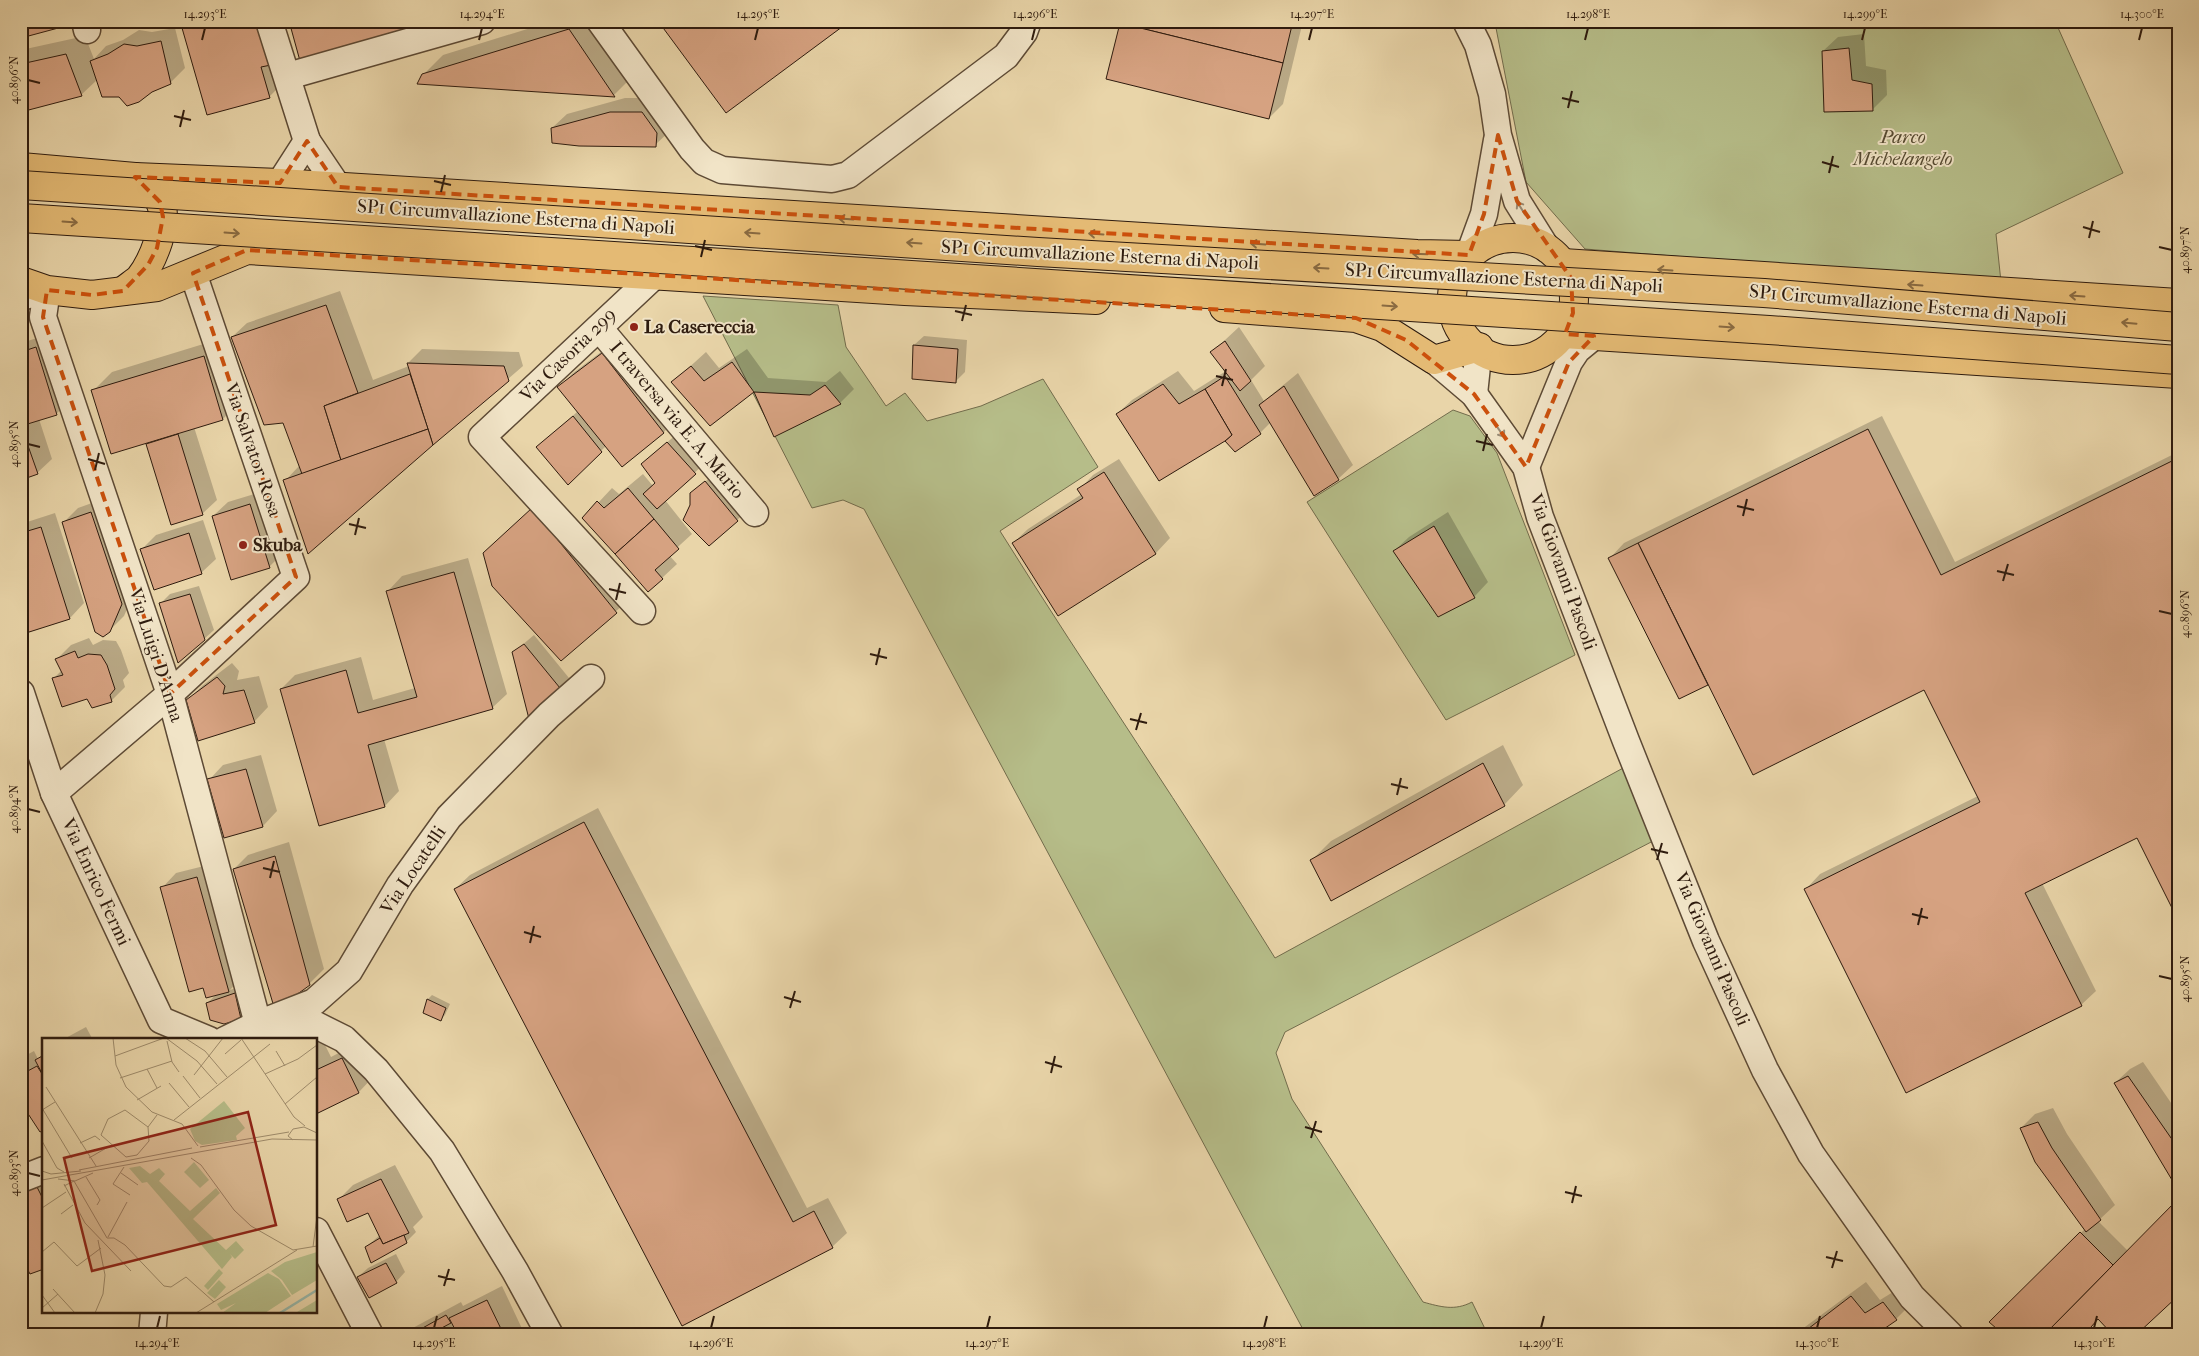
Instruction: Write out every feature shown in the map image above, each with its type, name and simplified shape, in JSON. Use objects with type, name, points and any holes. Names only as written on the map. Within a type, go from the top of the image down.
[{"type":"main road","points":[[21,167],[135,177],[280,183],[1417,254],[1469,255]]},
{"type":"main road","points":[[123,291],[138,279],[148,265],[157,248],[163,217],[160,202],[148,187],[135,177]]},
{"type":"main road","name":"SP1 Circumvallazione Esterna di Napoli","points":[[21,185],[1048,252],[1764,293],[2178,327]]},
{"type":"main road","name":"SP1 Circumvallazione Esterna di Napoli","points":[[21,218],[1778,331],[2178,360]]},
{"type":"main road","points":[[1507,238],[1528,240],[1555,256],[1571,278],[1574,295],[1573,312],[1560,338],[1543,354],[1526,360],[1509,361],[1492,358],[1461,334],[1452,314],[1451,293],[1457,272],[1469,255],[1487,243],[1507,238]]},
{"type":"main road","points":[[21,281],[34,294],[92,295],[123,291],[157,286],[194,273],[217,261],[247,250],[905,291],[1136,302],[1356,318],[1382,327],[1434,360],[1479,347]]},
{"type":"main road","points":[[1555,256],[2178,303]]},
{"type":"main road","points":[[1560,338],[1594,336],[2178,374]]},
{"type":"street","points":[[269,21],[288,76],[307,141],[338,187]]},
{"type":"street","points":[[288,76],[482,21]]},
{"type":"street","points":[[600,21],[692,150],[704,162],[722,170],[832,179],[848,175],[980,78],[1006,56],[1024,32],[1028,21]]},
{"type":"street","points":[[1466,21],[1478,45],[1492,94],[1498,135],[1517,202],[1555,256]]},
{"type":"street","points":[[1469,255],[1484,214],[1498,135]]},
{"type":"street","points":[[280,183],[307,141]]},
{"type":"street","name":"Via Salvator Rosa","points":[[54,794],[163,700],[296,577],[194,273]]},
{"type":"street","name":"Via Casoria 299","points":[[642,611],[482,436],[655,275]]},
{"type":"street","name":"Via Luigi D'Anna","points":[[34,294],[43,317],[163,700],[258,1024]]},
{"type":"street","name":"I traversa via E. A. Mario","points":[[599,328],[755,513]]},
{"type":"street","points":[[1526,467],[1557,387],[1577,350],[1594,336]]},
{"type":"street","points":[[1557,387],[1560,338]]},
{"type":"street","points":[[1474,394],[1479,347]]},
{"type":"street","name":"Via Giovanni Pascoli","points":[[1434,360],[1474,394],[1526,467],[1540,517],[1626,741],[1706,941],[1764,1070],[1811,1154],[1912,1297],[1950,1335]]},
{"type":"street","name":"Via Locatelli","points":[[229,1038],[258,1024],[314,1002],[350,971],[400,885],[449,817],[549,715],[591,678]]},
{"type":"street","name":"Via Enrico Fermi","points":[[21,692],[54,794],[162,1030],[200,1038]]},
{"type":"street","points":[[258,1024],[316,1025],[344,1039],[376,1070],[442,1150],[515,1271],[550,1335]]},
{"type":"street","points":[[21,1179],[42,1171]]},
{"type":"street","points":[[318,1235],[370,1335]]},
{"type":"street","points":[[152,1335],[154,1314]]},
{"type":"highlighted area","points":[[1498,135],[1517,201],[1571,278],[1573,313],[1565,334],[1594,336],[1569,362],[1526,467],[1474,394],[1406,340],[1356,318],[247,250],[193,273],[296,577],[170,694],[43,317],[47,290],[92,295],[123,291],[148,265],[157,248],[163,217],[160,202],[135,177],[280,183],[307,141],[338,187],[1469,255],[1484,214]]},
{"type":"green space","name":"Parco Michelangelo","points":[[1510,21],[2055,21],[2123,173],[1996,234],[2001,282],[1585,249],[1526,182],[1496,28]]},
{"type":"green space","points":[[703,296],[838,305],[846,347],[886,406],[905,393],[927,421],[981,406],[1043,379],[1098,467],[1000,531],[1275,958],[1625,767],[1655,840],[1285,1032],[1276,1053],[1292,1099],[1423,1302],[1442,1307],[1454,1307],[1472,1302],[1488,1335],[1306,1335],[864,509],[843,500],[812,508]]},
{"type":"green space","points":[[1453,410],[1470,416],[1497,453],[1575,655],[1446,720],[1307,502]]},
{"type":"building","points":[[21,21],[61,21],[62,27],[21,38]]},
{"type":"building","points":[[180,21],[259,21],[271,65],[261,67],[270,98],[207,115]]},
{"type":"building","points":[[289,21],[449,21],[300,61]]},
{"type":"building","points":[[658,21],[850,21],[726,113]]},
{"type":"building","points":[[1121,21],[1293,21],[1283,63],[1120,23]]},
{"type":"building","points":[[1120,23],[1283,63],[1269,119],[1106,79]]},
{"type":"building","points":[[569,29],[615,97],[417,84],[422,74]]},
{"type":"building","points":[[161,41],[171,84],[152,92],[139,102],[127,106],[119,97],[102,97],[90,61],[108,54],[124,44],[137,46]]},
{"type":"building","points":[[1849,48],[1852,80],[1872,84],[1873,111],[1824,112],[1822,51]]},
{"type":"building","points":[[66,54],[82,96],[21,112],[21,64]]},
{"type":"building","points":[[610,112],[642,112],[657,133],[656,147],[579,146],[552,143],[551,128]]},
{"type":"building","points":[[326,305],[358,393],[324,406],[341,460],[302,474],[283,423],[264,425],[231,337]]},
{"type":"building","points":[[1225,341],[1251,381],[1240,391],[1210,352]]},
{"type":"building","points":[[913,345],[958,349],[956,383],[912,379]]},
{"type":"building","points":[[36,347],[57,415],[21,426],[21,352]]},
{"type":"building","points":[[602,353],[664,433],[622,467],[557,387]]},
{"type":"building","points":[[204,356],[223,420],[111,454],[91,390]]},
{"type":"building","points":[[732,362],[754,392],[710,426],[671,382],[691,366],[704,381]]},
{"type":"building","points":[[407,363],[504,366],[509,381],[433,445]]},
{"type":"building","points":[[410,374],[428,429],[341,460],[324,406]]},
{"type":"building","points":[[1225,376],[1261,434],[1235,452],[1225,441],[1232,435],[1205,389]]},
{"type":"building","points":[[1163,384],[1179,404],[1205,389],[1232,435],[1159,481],[1116,414]]},
{"type":"building","points":[[825,385],[841,404],[774,437],[754,392],[810,395]]},
{"type":"building","points":[[1284,386],[1339,480],[1314,496],[1259,405]]},
{"type":"building","points":[[573,416],[602,452],[568,485],[536,447]]},
{"type":"building","points":[[21,426],[38,474],[21,480]]},
{"type":"building","points":[[428,429],[433,445],[308,554],[283,480]]},
{"type":"building","points":[[1868,429],[1941,575],[2178,458],[2178,920],[2137,838],[2025,893],[2082,1006],[1906,1093],[1804,889],[1980,802],[1924,690],[1753,775],[1638,543]]},
{"type":"building","points":[[178,434],[203,515],[171,525],[146,444]]},
{"type":"building","points":[[667,442],[696,474],[657,509],[643,494],[655,483],[641,464]]},
{"type":"building","points":[[1104,472],[1156,554],[1058,616],[1012,543],[1083,498],[1077,489]]},
{"type":"building","points":[[705,481],[738,521],[709,546],[683,520],[690,505],[690,493]]},
{"type":"building","points":[[628,488],[654,519],[615,554],[582,518],[597,501],[604,508]]},
{"type":"building","points":[[250,504],[270,568],[231,580],[212,516]]},
{"type":"building","points":[[532,508],[617,613],[561,661],[492,586],[483,553]]},
{"type":"building","points":[[91,512],[122,604],[110,632],[103,637],[95,632],[62,522]]},
{"type":"building","points":[[654,519],[679,549],[655,570],[663,579],[648,592],[615,554]]},
{"type":"building","points":[[1434,526],[1475,598],[1438,617],[1393,551]]},
{"type":"building","points":[[41,527],[70,619],[26,633],[21,620],[21,533]]},
{"type":"building","points":[[189,533],[202,574],[154,590],[140,549]]},
{"type":"building","points":[[1638,543],[1708,685],[1679,699],[1608,558]]},
{"type":"building","points":[[454,572],[493,709],[368,745],[385,807],[319,826],[280,689],[346,670],[358,713],[417,697],[386,591]]},
{"type":"building","points":[[190,594],[205,640],[178,663],[159,603]]},
{"type":"building","points":[[524,644],[560,688],[529,719],[512,652]]},
{"type":"building","points":[[75,651],[78,658],[88,654],[101,655],[107,665],[115,689],[110,695],[112,702],[92,708],[87,699],[62,707],[52,678],[63,675],[55,659]]},
{"type":"building","points":[[217,677],[225,686],[223,694],[244,690],[255,723],[198,741],[186,700]]},
{"type":"building","points":[[1483,763],[1505,806],[1331,901],[1310,860]]},
{"type":"building","points":[[246,769],[263,827],[224,838],[207,779]]},
{"type":"building","points":[[584,822],[793,1222],[814,1211],[833,1248],[682,1326],[454,889]]},
{"type":"building","points":[[275,856],[310,985],[285,1003],[274,1007],[233,869]]},
{"type":"building","points":[[197,877],[229,992],[206,998],[203,988],[189,992],[160,887]]},
{"type":"building","points":[[235,993],[241,1019],[224,1024],[210,1020],[206,1003]]},
{"type":"building","points":[[427,999],[446,1008],[441,1021],[423,1013]]},
{"type":"building","points":[[42,1056],[42,1073],[35,1060]]},
{"type":"building","points":[[342,1058],[359,1093],[318,1113],[318,1069]]},
{"type":"building","points":[[37,1066],[42,1074],[42,1131],[40,1132],[21,1103],[21,1067],[24,1073]]},
{"type":"building","points":[[2128,1076],[2178,1148],[2178,1190],[2114,1083]]},
{"type":"building","points":[[2038,1122],[2052,1148],[2101,1220],[2086,1232],[2035,1162],[2020,1128]]},
{"type":"building","points":[[381,1179],[409,1233],[383,1244],[368,1213],[347,1222],[337,1199]]},
{"type":"building","points":[[36,1185],[42,1197],[42,1270],[30,1274],[21,1257],[21,1192]]},
{"type":"building","points":[[2178,1199],[2178,1296],[2136,1335],[2113,1335],[2098,1319],[2084,1335],[2044,1335]]},
{"type":"building","points":[[2080,1232],[2113,1265],[2044,1335],[2004,1335],[1989,1322]]},
{"type":"building","points":[[404,1235],[407,1243],[371,1263],[365,1247],[380,1238],[383,1244]]},
{"type":"building","points":[[386,1263],[397,1283],[369,1298],[357,1277]]},
{"type":"building","points":[[1851,1296],[1865,1313],[1883,1302],[1897,1320],[1875,1335],[1800,1335]]},
{"type":"building","points":[[487,1300],[504,1335],[458,1335],[449,1318]]},
{"type":"building","points":[[446,1315],[451,1323],[436,1331],[438,1335],[410,1335]]},
{"type":"place","name":"La Casereccia","points":[[634,327]]},
{"type":"place","name":"Skuba","points":[[243,545]]}]
